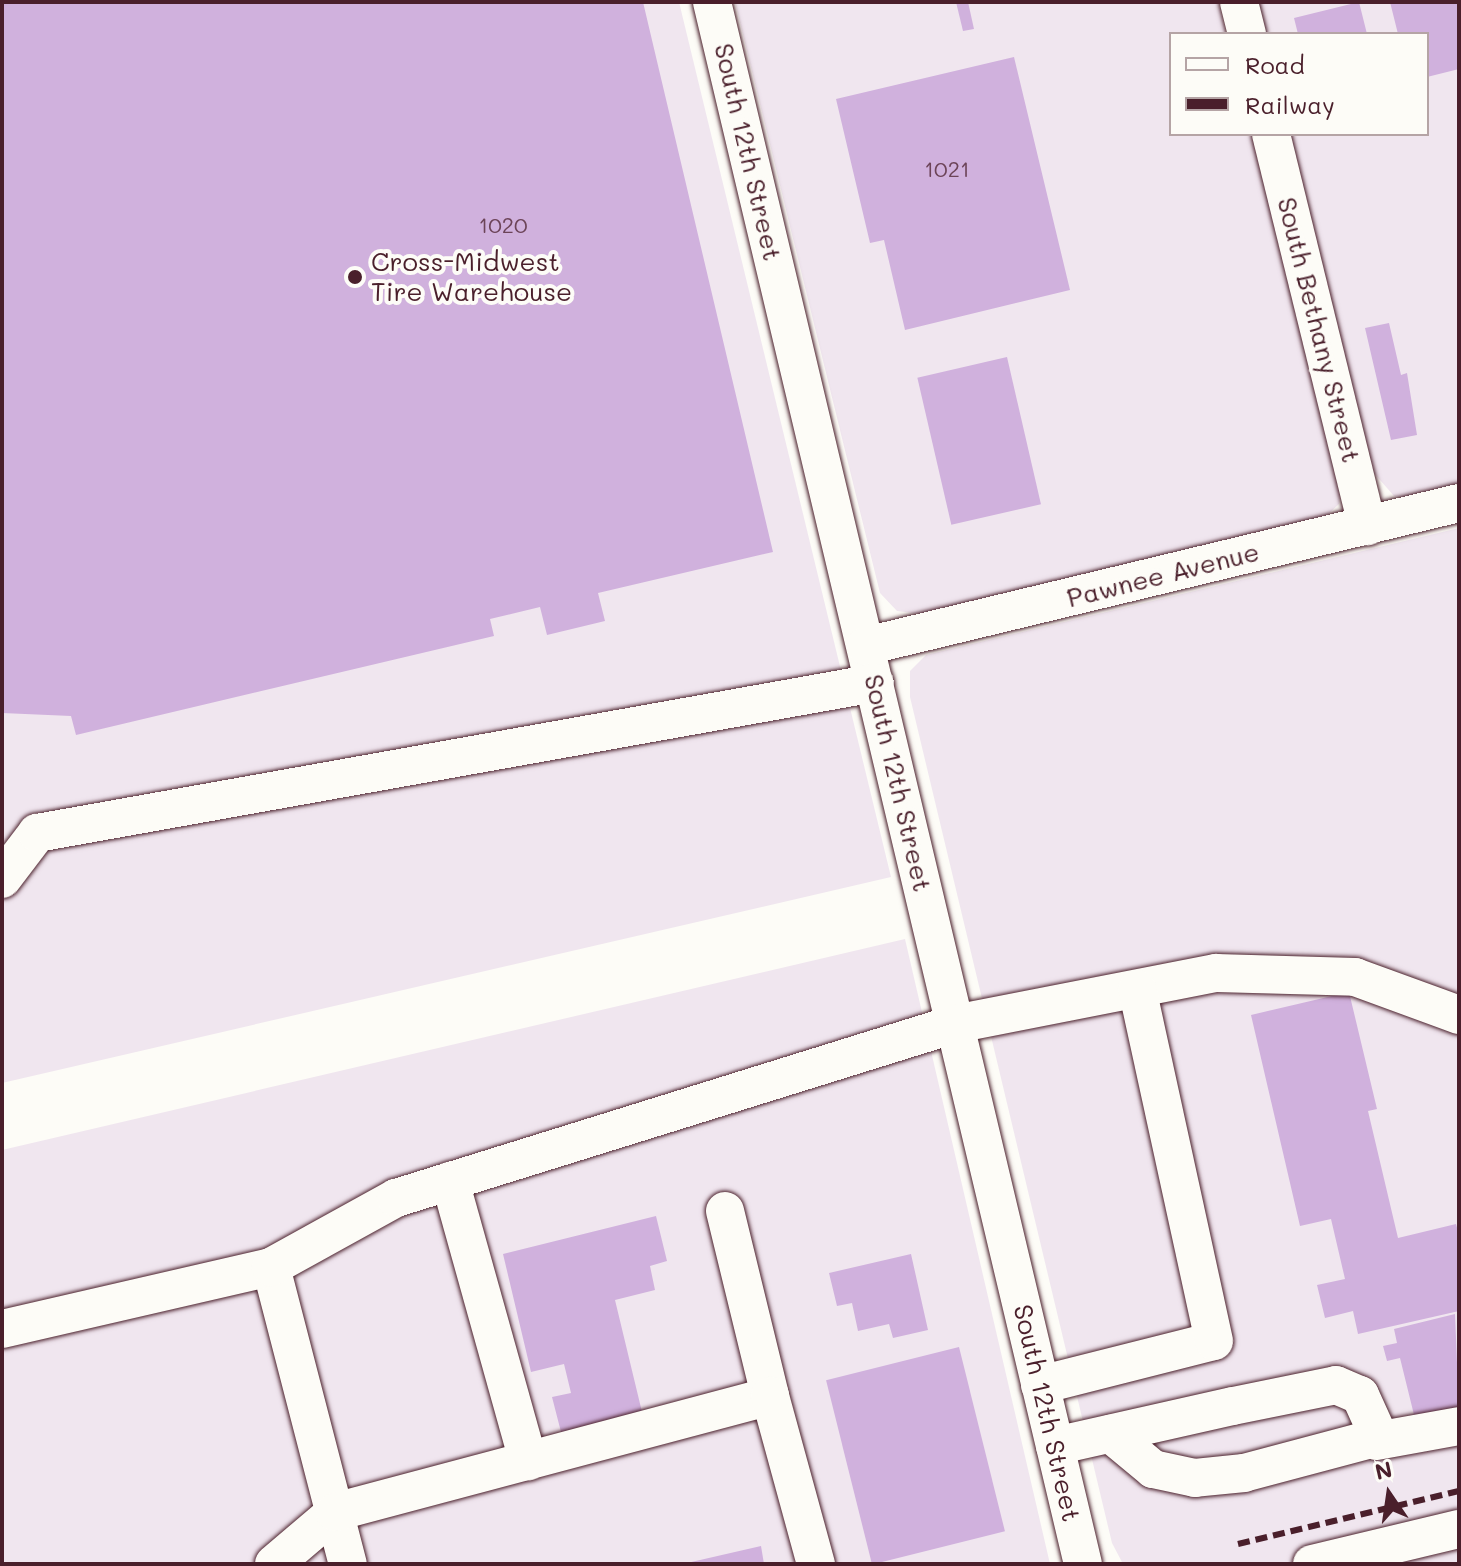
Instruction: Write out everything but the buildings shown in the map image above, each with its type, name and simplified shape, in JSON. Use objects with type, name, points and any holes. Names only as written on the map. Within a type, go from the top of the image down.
[{"type":"street","name":"South 12th Street","points":[[712,2],[1083,1564]]},
{"type":"street","points":[[1239,2],[1246,32]]},
{"type":"street","name":"South Bethany Street","points":[[1271,136],[1367,526]]},
{"type":"street","name":"Pawnee Avenue","points":[[866,646],[1459,503]]},
{"type":"street","points":[[2,879],[37,833],[875,683]]},
{"type":"street","points":[[2,1329],[271,1267],[396,1198],[955,1024],[1216,973],[1355,977],[1459,1015]]},
{"type":"street","points":[[1040,1385],[1214,1341],[1137,989]]},
{"type":"street","points":[[450,1181],[528,1461]]},
{"type":"street","points":[[725,1211],[770,1396],[816,1564]]},
{"type":"street","points":[[271,1267],[348,1564]]},
{"type":"street","points":[[1055,1446],[1336,1385],[1351,1389],[1367,1403],[1378,1428],[1376,1441]]},
{"type":"street","points":[[274,1564],[335,1512],[770,1396]]},
{"type":"street","points":[[1111,1434],[1153,1469],[1195,1478],[1244,1473],[1376,1441],[1459,1426]]},
{"type":"street","points":[[1312,1564],[1459,1529]]},
{"type":"shaded area","name":"Cross-Midwest Tire Warehouse","points":[[2,2],[679,2],[891,877],[2,1083]]},
{"type":"shaded area","points":[[735,2],[1218,2],[1226,32],[1169,32],[1169,136],[1252,136],[1341,484],[1339,504],[1323,519],[922,614],[897,611],[880,593]]},
{"type":"shaded area","points":[[1255,2],[1459,2],[1459,487],[1414,498],[1394,496],[1373,472],[1288,136],[1429,136],[1429,32],[1262,32]]},
{"type":"shaded area","points":[[1459,528],[1459,1564],[1123,1564],[1112,1543],[910,697],[910,671],[926,655]]},
{"type":"shaded area","points":[[905,939],[1050,1564],[2,1564],[2,1150]]},
{"type":"railway","points":[[1238,1544],[1459,1491]]},
{"type":"place","name":"Cross-Midwest Tire Warehouse","points":[[355,277]]}]
